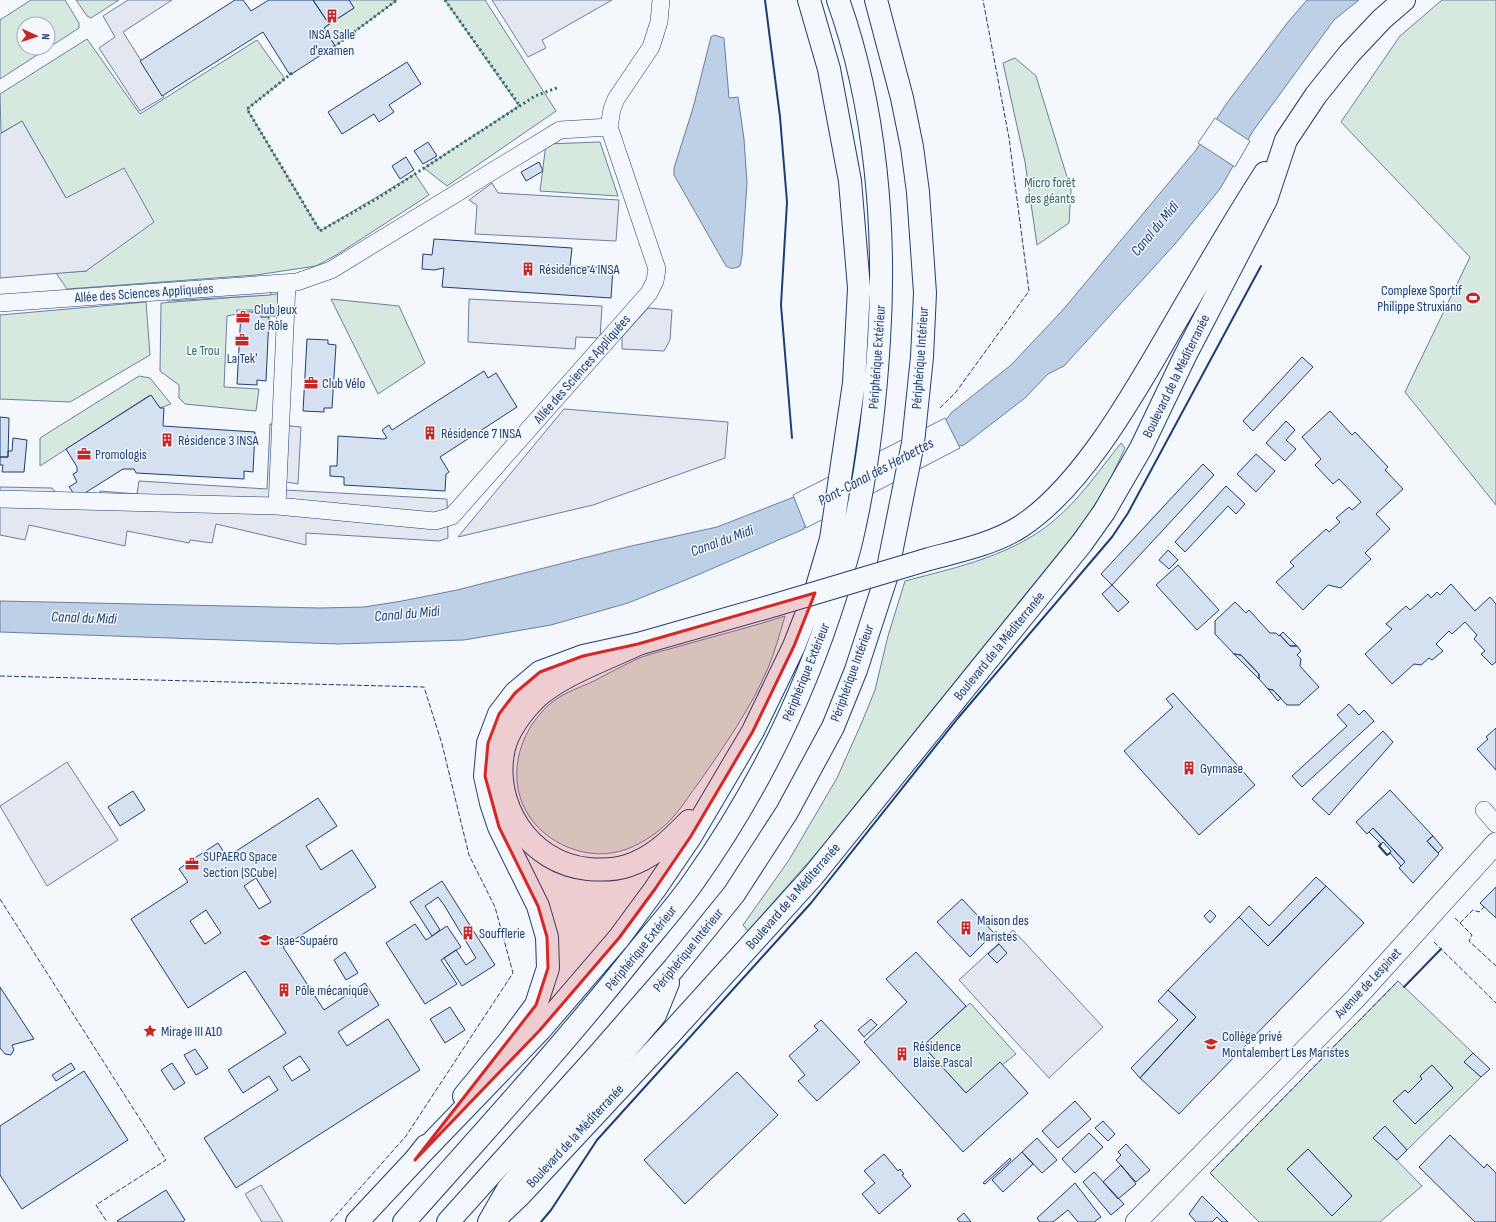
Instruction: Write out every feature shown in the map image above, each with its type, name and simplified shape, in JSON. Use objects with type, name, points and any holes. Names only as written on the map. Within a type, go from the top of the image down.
[{"type":"main road","points":[[357,1222],[540,1030],[619,938],[691,836],[717,793],[756,724],[794,646],[816,590],[831,539],[854,383],[858,288],[850,181],[829,69],[809,0]]},
{"type":"main road","name":"Périphérique Extérieur","points":[[404,1222],[585,1018],[694,881],[741,809],[782,732],[812,664],[852,542],[866,468],[878,367],[881,316],[881,260],[871,138],[863,88],[838,0]]},
{"type":"main road","name":"Périphérique Intérieur","points":[[448,1222],[674,968],[734,894],[788,812],[833,727],[856,670],[886,578],[913,443],[922,357],[925,292],[918,192],[912,147],[899,84],[876,0]]},
{"type":"main road","name":"Boulevard de la Méditerranée","points":[[490,1222],[521,1194],[665,1040],[813,876],[1082,543],[1104,512],[1141,448],[1185,356],[1266,200],[1286,140],[1316,95],[1349,54],[1404,0]]},
{"type":"main road","points":[[415,1160],[536,1005],[548,968],[547,937],[538,906],[499,827],[491,803],[485,776],[488,743],[499,714],[514,693],[540,672],[583,656],[638,644],[775,605],[988,542],[1020,527],[1042,510],[1065,487],[1090,457],[1146,373],[1229,230],[1286,140]]},
{"type":"main road","points":[[638,644],[554,684],[532,701],[516,723],[504,747],[501,773],[505,802],[518,827],[534,847],[554,859],[577,868],[601,870],[625,867],[644,859],[662,848],[717,793]]},
{"type":"main road","points":[[490,1222],[508,1189],[655,1015],[674,968]]},
{"type":"street","name":"Allée des Sciences Appliquées","points":[[0,499],[277,506],[435,521],[452,516],[649,293],[655,281],[657,269],[609,128],[612,109],[616,99],[651,47],[659,22],[661,0]]},
{"type":"street","name":"Allée des Sciences Appliquées","points":[[0,303],[297,282],[331,270],[560,130],[609,128]]},
{"type":"street","points":[[277,506],[287,283]]},
{"type":"street","points":[[1484,810],[1496,824]]},
{"type":"street","name":"Avenue de Lespinet","points":[[1136,1222],[1355,999],[1496,843]]},
{"type":"highlighted area","points":[[815,593],[794,646],[753,731],[691,836],[655,889],[619,938],[540,1030],[415,1160],[536,1005],[548,968],[547,937],[538,906],[499,827],[485,776],[488,743],[499,714],[515,693],[540,672],[583,656],[638,644]]},
{"type":"green space","points":[[31,0],[65,0],[79,23],[79,28],[56,43],[56,16],[16,16],[16,56],[36,56],[0,79],[0,20]]},
{"type":"green space","points":[[76,0],[119,0],[91,18],[87,16]]},
{"type":"green space","points":[[349,0],[397,0],[335,46],[324,28],[354,8]]},
{"type":"green space","points":[[445,0],[485,0],[556,111],[447,186],[424,168],[519,106]]},
{"type":"green space","points":[[1442,0],[1496,0],[1496,505],[1405,392],[1470,257],[1341,122],[1400,36]]},
{"type":"green space","points":[[87,39],[140,114],[257,40],[285,79],[247,109],[320,231],[415,174],[429,195],[338,254],[316,266],[256,275],[67,289],[56,273],[87,271],[66,198],[22,121],[1,133],[0,94]]},
{"type":"green space","name":"Micro forêt des géants","points":[[1015,58],[1036,76],[1071,190],[1069,223],[1037,245],[1025,162],[1003,63]]},
{"type":"green space","points":[[600,142],[618,196],[540,191],[546,144]]},
{"type":"green space","name":"Le Trou","points":[[278,294],[277,316],[269,316],[270,310],[237,310],[237,314],[227,316],[224,387],[259,389],[256,411],[185,404],[179,398],[179,385],[160,371],[161,303]]},
{"type":"green space","points":[[331,299],[399,306],[425,363],[378,394]]},
{"type":"green space","points":[[146,302],[150,355],[70,402],[0,399],[0,315]]},
{"type":"green space","points":[[139,376],[150,378],[171,404],[160,408],[150,395],[40,466],[40,438]]},
{"type":"green space","points":[[1121,443],[1125,448],[1108,484],[1083,523],[819,850],[748,931],[743,925],[789,860],[837,778],[875,690],[888,636],[905,581],[966,565],[986,558],[1024,541],[1042,530],[1067,509],[1091,482]]},
{"type":"green space","points":[[785,616],[768,668],[746,712],[719,754],[681,807],[670,821],[659,831],[627,849],[613,853],[598,854],[570,848],[557,842],[534,823],[526,811],[520,796],[517,781],[517,766],[520,750],[534,722],[543,710],[555,700],[639,658]]},
{"type":"green space","points":[[1398,981],[1473,1053],[1464,1062],[1481,1077],[1407,1150],[1385,1127],[1374,1137],[1422,1186],[1380,1222],[1259,1222],[1210,1173]],"holes":[[[1432,1065],[1453,1088],[1415,1124],[1405,1090],[1408,1093],[1422,1079],[1420,1076]],[[1308,1149],[1352,1196],[1332,1215],[1287,1169]]]},
{"type":"green space","points":[[970,1003],[1016,1054],[966,1093],[923,1046]]},
{"type":"shaded area","points":[[128,0],[172,0],[123,32],[164,97],[140,111],[99,48],[115,37],[103,16]]},
{"type":"shaded area","points":[[492,0],[612,0],[542,40],[546,48],[528,57]]},
{"type":"shaded area","points":[[22,121],[66,198],[124,168],[154,222],[86,271],[0,278],[0,134]]},
{"type":"shaded area","points":[[492,183],[498,193],[619,200],[616,241],[475,234],[477,205],[469,200]]},
{"type":"shaded area","points":[[270,284],[271,295],[168,301],[165,292]]},
{"type":"shaded area","points":[[469,299],[602,306],[600,338],[576,337],[575,349],[468,342]]},
{"type":"shaded area","points":[[648,308],[672,310],[670,340],[664,351],[622,349],[622,337]]},
{"type":"shaded area","points":[[564,409],[728,422],[725,458],[593,505],[458,537]]},
{"type":"shaded area","points":[[270,424],[301,427],[298,484],[286,482],[285,490],[447,499],[448,538],[439,541],[306,533],[306,545],[216,524],[212,543],[190,540],[189,543],[127,531],[125,546],[29,525],[25,540],[0,535],[0,487],[52,488],[68,508],[98,509],[100,491],[137,494],[139,481],[267,489]]},
{"type":"shaded area","points":[[67,762],[118,840],[47,886],[0,806]]},
{"type":"shaded area","points":[[1013,930],[1103,1027],[1049,1078],[959,980]]},
{"type":"shaded area","points":[[261,1185],[283,1222],[262,1222],[245,1194]]},
{"type":"water","name":"Canal du Midi","points":[[1307,0],[1359,0],[1334,20],[1253,131],[1220,189],[1175,244],[1064,366],[1048,374],[1025,398],[964,445],[959,446],[805,525],[804,529],[628,603],[551,625],[464,640],[338,644],[0,632],[0,601],[320,608],[364,607],[402,601],[457,590],[627,547],[717,527],[794,497],[946,420],[951,413],[1011,365],[1062,311],[1196,150],[1227,103],[1288,22]]},
{"type":"water","points":[[714,35],[724,38],[729,98],[738,97],[744,139],[747,183],[742,256],[740,266],[736,268],[729,268],[726,266],[674,175],[674,168],[693,108],[711,37]]},
{"type":"pier","points":[[1215,118],[1250,141],[1235,167],[1198,143]]},
{"type":"pier","name":"Pont-Canal des Herbettes","points":[[945,418],[960,448],[806,528],[793,495]]},
{"type":"building","points":[[235,0],[243,0],[251,11],[269,0],[313,0],[329,24],[324,28],[335,46],[290,75],[263,32],[162,96],[140,61]]},
{"type":"building","name":"INSA Salle d'examen","points":[[313,0],[349,0],[354,8],[329,24]]},
{"type":"building","points":[[407,62],[421,84],[389,105],[394,112],[379,122],[374,114],[342,134],[328,112]]},
{"type":"building","points":[[428,142],[437,156],[423,164],[414,151]]},
{"type":"building","points":[[406,157],[414,170],[400,179],[392,166]]},
{"type":"building","points":[[539,162],[543,171],[526,181],[521,172]]},
{"type":"building","name":"Résidence 4 INSA","points":[[434,239],[572,248],[570,266],[613,268],[611,298],[442,287],[444,268],[434,270],[422,269],[423,254],[432,255]]},
{"type":"building","points":[[241,312],[262,312],[261,317],[269,317],[266,381],[257,380],[257,385],[237,384]]},
{"type":"building","points":[[307,339],[328,340],[328,344],[336,345],[332,408],[324,408],[324,412],[303,411]]},
{"type":"building","points":[[1302,357],[1313,367],[1253,431],[1243,421]]},
{"type":"building","name":"Résidence 7 INSA","points":[[484,371],[488,378],[496,373],[517,407],[440,457],[449,472],[446,474],[445,491],[344,485],[344,477],[330,476],[330,466],[337,466],[338,436],[387,438],[382,430],[389,425],[392,430]]},
{"type":"building","name":"Résidence 3 INSA","points":[[151,395],[160,408],[164,408],[163,426],[255,432],[253,472],[244,471],[244,479],[136,473],[134,469],[123,469],[77,498],[69,487],[77,482],[73,474],[77,472],[77,467],[66,449]]},
{"type":"building","points":[[1330,411],[1352,435],[1355,432],[1388,467],[1385,470],[1403,489],[1376,514],[1390,529],[1365,553],[1371,559],[1341,588],[1328,585],[1303,610],[1276,582],[1294,566],[1290,562],[1326,529],[1329,532],[1340,522],[1336,518],[1349,507],[1352,510],[1361,502],[1339,479],[1333,484],[1315,465],[1321,459],[1302,437]]},
{"type":"building","points":[[0,417],[9,418],[8,457],[0,457]]},
{"type":"building","points":[[1286,421],[1295,430],[1286,440],[1296,449],[1285,461],[1266,443]]},
{"type":"building","points":[[13,438],[27,440],[24,472],[2,472],[3,465],[0,465],[0,457],[8,457],[8,451],[12,451]]},
{"type":"building","points":[[1256,454],[1275,471],[1256,492],[1237,474]]},
{"type":"building","points":[[1203,464],[1214,475],[1112,585],[1101,574]]},
{"type":"building","points":[[1226,486],[1245,504],[1236,514],[1228,506],[1185,552],[1175,542]]},
{"type":"building","points":[[1168,550],[1178,560],[1169,569],[1159,560]]},
{"type":"building","points":[[1178,565],[1219,610],[1197,630],[1156,585]]},
{"type":"building","points":[[1451,584],[1475,611],[1490,597],[1496,604],[1496,662],[1492,665],[1481,654],[1485,651],[1474,639],[1477,635],[1465,622],[1452,634],[1449,631],[1436,644],[1443,651],[1432,660],[1429,658],[1421,665],[1414,664],[1392,684],[1365,654],[1392,629],[1386,624],[1406,606],[1410,610],[1428,594],[1431,598],[1437,592],[1440,595]]},
{"type":"building","points":[[1112,585],[1129,602],[1118,612],[1102,594]]},
{"type":"building","points":[[1235,602],[1246,613],[1249,610],[1270,633],[1280,635],[1290,646],[1297,646],[1301,651],[1297,655],[1301,659],[1300,666],[1319,687],[1299,705],[1287,705],[1273,690],[1268,689],[1259,679],[1259,674],[1241,655],[1234,654],[1215,634],[1215,621]]},
{"type":"building","points":[[1283,632],[1297,646],[1290,646],[1280,635]]},
{"type":"building","points":[[1234,654],[1241,655],[1259,674],[1259,679]]},
{"type":"building","points":[[1268,689],[1273,690],[1281,698],[1278,701]]},
{"type":"building","name":"Gymnase","points":[[1173,693],[1255,785],[1199,835],[1124,751],[1173,707],[1166,699]]},
{"type":"building","points":[[1349,704],[1359,715],[1364,710],[1374,721],[1302,787],[1292,776],[1347,726],[1337,715]]},
{"type":"building","points":[[1496,728],[1496,770],[1477,749],[1488,739],[1486,737]]},
{"type":"building","points":[[1383,731],[1393,742],[1329,815],[1312,799]]},
{"type":"building","points":[[1390,790],[1433,836],[1427,841],[1439,854],[1413,883],[1399,868],[1405,862],[1373,828],[1367,834],[1356,822]]},
{"type":"building","points":[[133,791],[145,810],[120,826],[108,807]]},
{"type":"building","name":"Pôle mécanique","points":[[318,798],[337,826],[306,846],[321,870],[352,850],[376,887],[283,947],[324,1010],[365,983],[379,1005],[338,1032],[347,1046],[388,1019],[420,1070],[236,1188],[204,1138],[278,1090],[269,1076],[243,1093],[228,1070],[286,1033],[245,971],[188,1008],[131,919],[188,882],[179,869],[190,861],[218,843],[227,857]],"holes":[[[256,878],[271,902],[259,909],[244,886]],[[206,910],[221,933],[205,944],[190,921]],[[300,1056],[310,1070],[292,1081],[283,1067]]]},
{"type":"building","points":[[1373,828],[1405,862],[1401,866],[1383,842],[1381,844],[1369,832]]},
{"type":"building","points":[[1433,836],[1443,848],[1438,853],[1427,841]]},
{"type":"building","points":[[1316,877],[1326,886],[1268,946],[1239,917],[1249,906],[1269,926]]},
{"type":"building","name":"Soufflerie","points":[[442,881],[495,965],[462,986],[444,958],[456,950],[466,965],[476,958],[444,905],[438,897],[425,906],[440,930],[432,936],[410,902]]},
{"type":"building","points":[[1326,886],[1364,923],[1179,1114],[1140,1078],[1196,1017],[1168,990],[1239,917],[1268,946]]},
{"type":"building","points":[[1496,887],[1496,918],[1480,903]]},
{"type":"building","name":"Maison des Maristes","points":[[962,899],[994,933],[970,957],[937,922]]},
{"type":"building","points":[[1210,910],[1216,916],[1210,923],[1204,916]]},
{"type":"building","points":[[415,924],[426,940],[447,926],[461,947],[441,960],[457,984],[425,1004],[386,943]]},
{"type":"building","points":[[999,944],[1007,953],[997,963],[988,954]]},
{"type":"building","points":[[345,952],[358,973],[346,980],[334,960]]},
{"type":"building","name":"Résidence Blaise Pascal","points":[[916,952],[966,1006],[923,1046],[966,1093],[1000,1062],[1028,1093],[963,1152],[864,1042],[907,1002],[886,979]]},
{"type":"building","points":[[0,987],[34,1039],[12,1045],[14,1050],[11,1055],[5,1054],[0,1048]]},
{"type":"building","points":[[1168,990],[1196,1017],[1140,1078],[1131,1068],[1178,1020],[1158,1001]]},
{"type":"building","points":[[450,1007],[465,1030],[445,1043],[430,1019]]},
{"type":"building","points":[[871,1019],[877,1025],[864,1037],[858,1030]]},
{"type":"building","points":[[821,1020],[860,1062],[817,1101],[798,1081],[805,1075],[789,1056],[818,1030],[814,1026]]},
{"type":"building","points":[[195,1049],[208,1068],[196,1075],[184,1055]]},
{"type":"building","points":[[1473,1053],[1490,1069],[1481,1077],[1464,1062]]},
{"type":"building","points":[[71,1063],[75,1069],[56,1081],[52,1075]]},
{"type":"building","points":[[172,1063],[185,1083],[174,1090],[161,1070]]},
{"type":"building","points":[[1432,1065],[1453,1088],[1415,1124],[1393,1101],[1405,1090],[1408,1093],[1422,1079],[1420,1076]]},
{"type":"building","points":[[84,1071],[128,1140],[22,1209],[0,1175],[0,1126]]},
{"type":"building","points":[[737,1072],[778,1115],[685,1204],[644,1160]]},
{"type":"building","points":[[1075,1101],[1091,1119],[1058,1148],[1042,1131]]},
{"type":"building","points":[[1103,1121],[1115,1134],[1108,1141],[1095,1128]]},
{"type":"building","points":[[1385,1126],[1407,1150],[1397,1160],[1373,1138]]},
{"type":"building","points":[[1089,1133],[1103,1147],[1075,1173],[1062,1159]]},
{"type":"building","points":[[1450,1135],[1484,1168],[1487,1164],[1496,1173],[1496,1222],[1475,1222],[1419,1167]]},
{"type":"building","points":[[1037,1138],[1057,1160],[1042,1173],[1022,1152]]},
{"type":"building","points":[[1126,1144],[1150,1170],[1136,1182],[1116,1160],[1121,1155],[1118,1152]]},
{"type":"building","points":[[1308,1149],[1352,1196],[1332,1216],[1287,1169]]},
{"type":"building","points":[[1022,1152],[1033,1164],[1003,1192],[992,1180]]},
{"type":"building","points":[[884,1154],[898,1171],[900,1169],[904,1174],[902,1175],[911,1186],[879,1214],[862,1194],[875,1183],[864,1171]]},
{"type":"building","points":[[1010,1158],[1011,1160],[985,1184],[983,1183]]},
{"type":"building","points":[[1121,1165],[1136,1184],[1118,1199],[1103,1182]]},
{"type":"building","points":[[1094,1172],[1124,1204],[1111,1215],[1083,1182]]},
{"type":"building","points":[[1075,1183],[1101,1217],[1094,1222],[1078,1222],[1068,1210],[1053,1222],[1040,1222],[1037,1218]]},
{"type":"building","points":[[166,1190],[185,1220],[182,1222],[117,1221]]},
{"type":"building","points":[[1202,1196],[1228,1222],[1222,1222],[1217,1217],[1212,1222],[1196,1222],[1189,1214]]},
{"type":"building","points":[[964,1213],[971,1222],[960,1222],[957,1219]]},
{"type":"hedge","points":[[334,47],[397,0]]},
{"type":"hedge","points":[[445,0],[520,106]]},
{"type":"hedge","points":[[292,73],[247,109],[320,231],[378,198],[535,96],[559,87]]},
{"type":"fence","points":[[940,408],[956,392],[1029,291],[1009,138],[983,0]]},
{"type":"fence","points":[[0,676],[424,687],[442,744],[469,855],[495,907],[513,973],[406,1136],[330,1222]]},
{"type":"fence","points":[[0,899],[166,1160],[96,1205],[107,1222]]},
{"type":"fence","points":[[1455,918],[1460,923],[1473,910],[1479,912],[1484,907]]},
{"type":"fence","points":[[1460,923],[1472,935],[1469,941],[1496,966]]},
{"type":"fence","points":[[1434,942],[1496,1003]]},
{"type":"fence","points":[[1214,1177],[1210,1173],[1398,981]]},
{"type":"wall","points":[[765,0],[780,117],[787,202],[781,305],[792,438]]},
{"type":"wall","points":[[541,1222],[551,1210],[597,1140],[811,903],[958,718],[1112,537],[1128,513],[1261,266]]},
{"type":"wall","points":[[1381,844],[1379,846],[1387,855],[1390,853]]},
{"type":"wall","points":[[1404,987],[1441,949]]},
{"type":"place","name":"INSA Salle d'examen","points":[[332,16]]},
{"type":"place","name":"Résidence 4 INSA","points":[[528,269]]},
{"type":"place","name":"Complexe Sportif Philippe Struxiano","points":[[1473,298]]},
{"type":"place","name":"Club Jeux de Rôle","points":[[243,317]]},
{"type":"place","name":"La Tek'","points":[[242,340]]},
{"type":"place","name":"Club Vélo","points":[[311,383]]},
{"type":"place","name":"Résidence 7 INSA","points":[[430,433]]},
{"type":"place","name":"Résidence 3 INSA","points":[[167,440]]},
{"type":"place","name":"Promologis","points":[[84,454]]},
{"type":"place","name":"Gymnase","points":[[1189,768]]},
{"type":"place","name":"SUPAERO Space Section (SCube)","points":[[192,864]]},
{"type":"place","name":"Maison des Maristes","points":[[966,928]]},
{"type":"place","name":"Soufflerie","points":[[468,933]]},
{"type":"place","name":"Isae-Supaéro","points":[[265,940]]},
{"type":"place","name":"Pôle mécanique","points":[[284,990]]},
{"type":"place","name":"Mirage III A10","points":[[150,1031]]},
{"type":"place","name":"Collège privé Montalembert Les Maristes","points":[[1211,1044]]},
{"type":"place","name":"Résidence Blaise Pascal","points":[[902,1054]]}]
